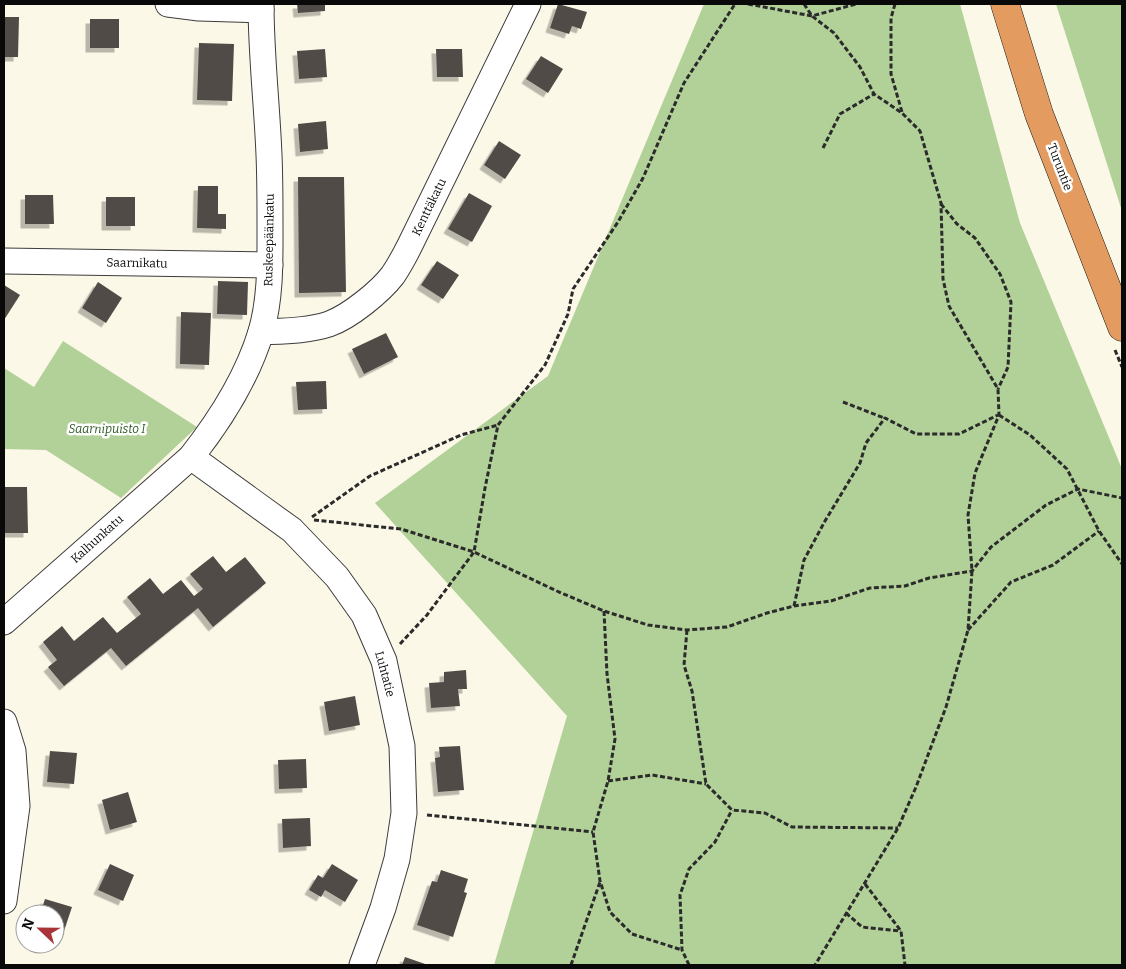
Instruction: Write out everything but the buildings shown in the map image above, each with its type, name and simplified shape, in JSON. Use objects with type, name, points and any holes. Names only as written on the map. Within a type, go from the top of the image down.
[{"type":"highway","name":"Turuntie","points":[[1005,4],[1039,114],[1122,327]]},
{"type":"street","points":[[168,4],[199,8],[261,7]]},
{"type":"street","name":"Kenttäkatu","points":[[261,332],[288,331],[330,323],[349,313],[370,297],[392,276],[410,245],[528,4]]},
{"type":"street","name":"Ruskeepäänkatu","points":[[191,457],[212,431],[235,394],[261,332],[268,302],[270,264],[269,156],[261,7]]},
{"type":"street","name":"Saarnikatu","points":[[4,261],[270,264]]},
{"type":"street","name":"Kalhunkatu","points":[[4,622],[191,457]]},
{"type":"street","name":"Luhtatie","points":[[191,457],[292,530],[337,577],[364,615],[384,660],[402,746],[404,813],[396,859],[385,900],[362,965]]},
{"type":"street","points":[[4,722],[13,751],[17,806],[4,901]]},
{"type":"path","points":[[384,660],[427,614],[474,552],[498,425],[545,365],[568,314],[573,288],[618,222],[643,178],[684,83],[735,4]]},
{"type":"path","points":[[748,4],[812,16],[856,4]]},
{"type":"path","points":[[804,4],[812,16],[834,33],[860,67],[874,94],[902,113],[920,131],[941,203],[943,279],[949,306],[998,389]]},
{"type":"path","points":[[895,4],[891,28],[891,74],[902,113]]},
{"type":"path","points":[[823,148],[840,114],[874,94]]},
{"type":"path","points":[[816,965],[898,828],[916,787],[946,707],[968,630],[972,571],[968,514],[975,473],[998,415],[998,389],[1008,367],[1011,302],[1000,274],[974,238],[957,224],[941,203]]},
{"type":"path","points":[[843,402],[885,418],[916,434],[959,434],[998,415]]},
{"type":"path","points":[[998,415],[1030,435],[1067,469],[1099,531],[1122,564]]},
{"type":"path","points":[[794,606],[804,560],[860,462],[866,443],[885,418]]},
{"type":"path","points":[[498,425],[461,435],[370,476],[309,519],[401,528],[474,552],[604,611],[648,625],[687,630],[727,627],[767,613],[794,606],[832,601],[870,588],[905,586],[929,578],[972,571],[992,547],[1046,505],[1078,489],[1122,498]]},
{"type":"path","points":[[968,630],[1011,582],[1053,565],[1099,531]]},
{"type":"path","points":[[604,611],[607,674],[615,739],[608,781],[593,832],[600,881],[610,912],[632,934],[682,950]]},
{"type":"path","points":[[687,630],[684,665],[692,692],[706,784]]},
{"type":"path","points":[[608,781],[652,775],[706,784],[732,810],[765,813],[792,827],[898,828]]},
{"type":"path","points":[[689,965],[682,950],[680,894],[689,870],[715,842],[732,810]]},
{"type":"path","points":[[404,813],[593,832]]},
{"type":"path","points":[[571,965],[600,881]]},
{"type":"path","points":[[865,884],[901,931],[905,965]]},
{"type":"path","points":[[846,913],[862,928],[901,931]]},
{"type":"green space","points":[[704,4],[960,4],[1020,223],[1122,469],[1122,965],[494,965],[567,716],[375,503],[548,376]]},
{"type":"green space","points":[[1056,4],[1122,4],[1122,211]]},
{"type":"green space","name":"Saarnipuisto I","points":[[63,341],[197,427],[121,498],[46,450],[4,449],[4,368],[34,387]]}]
